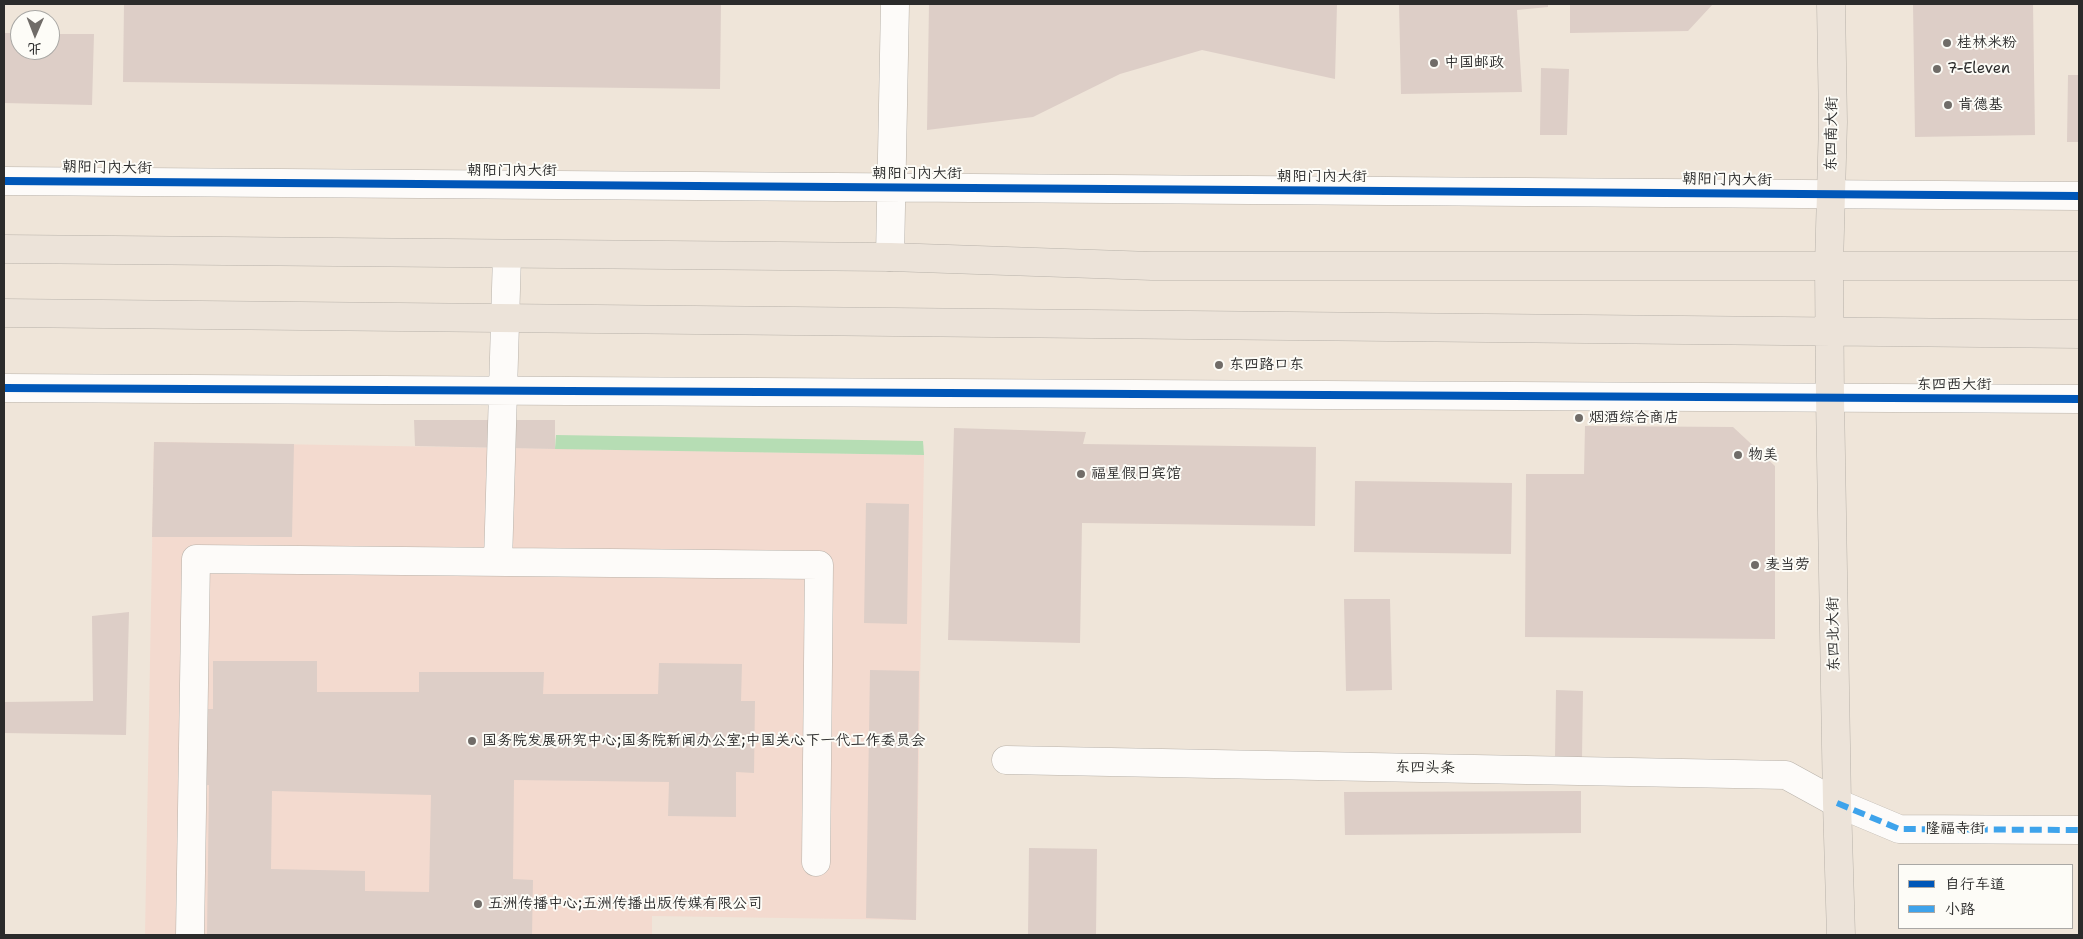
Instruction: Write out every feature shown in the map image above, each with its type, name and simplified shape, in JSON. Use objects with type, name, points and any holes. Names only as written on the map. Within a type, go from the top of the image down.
[{"type":"main road","name":"东四南大街","points":[[1829,332],[1831,4]]},
{"type":"main road","points":[[4,249],[890,257],[1152,266],[2079,266]]},
{"type":"main road","points":[[4,312],[506,319],[2079,334]]},
{"type":"main road","name":"东四北大街","points":[[1829,332],[1841,935]]},
{"type":"street","points":[[890,257],[895,4]]},
{"type":"street","name":"朝阳门内大街","points":[[4,181],[1831,194]]},
{"type":"street","points":[[1831,194],[2079,196]]},
{"type":"street","points":[[498,562],[507,255]]},
{"type":"street","points":[[4,388],[1830,398]]},
{"type":"street","name":"东四西大街","points":[[1830,398],[2079,399]]},
{"type":"street","points":[[190,935],[196,559],[819,566],[816,862]]},
{"type":"street","name":"东四头条","points":[[1006,760],[1786,775],[1837,803]]},
{"type":"street","name":"隆福寺街","points":[[1837,803],[1899,828],[2079,830]]},
{"type":"shaded area","points":[[154,442],[924,455],[916,920],[652,916],[652,935],[145,935]]},
{"type":"green space","points":[[556,435],[923,441],[924,455],[555,449]]},
{"type":"building","points":[[124,4],[721,4],[720,89],[123,82]]},
{"type":"building","points":[[929,4],[1337,4],[1335,79],[1202,50],[1120,74],[1033,117],[927,130]]},
{"type":"building","points":[[1399,4],[1548,4],[1548,7],[1517,10],[1522,92],[1401,94]]},
{"type":"building","points":[[1570,4],[1713,4],[1688,31],[1570,33]]},
{"type":"building","points":[[1913,4],[2033,4],[2035,135],[1915,137]]},
{"type":"building","points":[[4,33],[10,33],[10,60],[60,60],[60,34],[94,34],[92,105],[4,103]]},
{"type":"building","points":[[1541,68],[1569,69],[1567,135],[1540,135]]},
{"type":"building","points":[[2068,75],[2079,75],[2079,142],[2067,142]]},
{"type":"building","points":[[414,420],[555,420],[555,449],[415,446]]},
{"type":"building","points":[[1585,426],[1733,427],[1775,466],[1775,639],[1525,637],[1526,474],[1584,474]]},
{"type":"building","points":[[954,428],[1086,432],[1083,444],[1316,447],[1315,526],[1082,523],[1080,643],[948,640]]},
{"type":"building","points":[[154,442],[294,444],[292,537],[152,537]]},
{"type":"building","points":[[1355,481],[1512,483],[1511,554],[1354,552]]},
{"type":"building","points":[[866,503],[909,504],[907,624],[864,623]]},
{"type":"building","points":[[1344,599],[1390,599],[1392,690],[1346,691]]},
{"type":"building","points":[[129,612],[126,735],[4,733],[4,702],[93,701],[92,616]]},
{"type":"building","points":[[213,661],[317,661],[317,692],[419,692],[419,672],[544,672],[543,694],[658,694],[659,663],[742,664],[741,701],[755,701],[754,773],[736,772],[736,817],[668,816],[669,782],[514,780],[513,879],[533,880],[532,935],[207,935],[209,785],[197,786],[198,709],[213,709]],"holes":[[[272,791],[431,795],[429,892],[365,891],[365,871],[271,869]]]},
{"type":"building","points":[[870,670],[919,671],[916,920],[866,918]]},
{"type":"building","points":[[1556,690],[1583,691],[1582,757],[1555,757]]},
{"type":"building","points":[[1581,791],[1581,833],[1345,835],[1344,792]]},
{"type":"building","points":[[1029,848],[1097,849],[1096,935],[1028,935]]},
{"type":"marked path","points":[[1837,803],[1899,829],[2079,830]]},
{"type":"cycle path","points":[[4,181],[2079,196]]},
{"type":"cycle path","points":[[4,388],[2079,399]]},
{"type":"place","name":"桂林米粉","points":[[1947,43]]},
{"type":"place","name":"中国邮政","points":[[1434,63]]},
{"type":"place","name":"7-Eleven","points":[[1937,69]]},
{"type":"place","name":"肯德基","points":[[1948,105]]},
{"type":"place","name":"东四路口东","points":[[1219,365]]},
{"type":"place","name":"烟酒综合商店","points":[[1579,418]]},
{"type":"place","name":"物美","points":[[1738,455]]},
{"type":"place","name":"福星假日宾馆","points":[[1081,474]]},
{"type":"place","name":"麦当劳","points":[[1755,565]]},
{"type":"place","name":"国务院发展研究中心;国务院新闻办公室;中国关心下一代工作委员会","points":[[472,741]]},
{"type":"place","name":"五洲传播中心;五洲传播出版传媒有限公司","points":[[478,904]]}]
